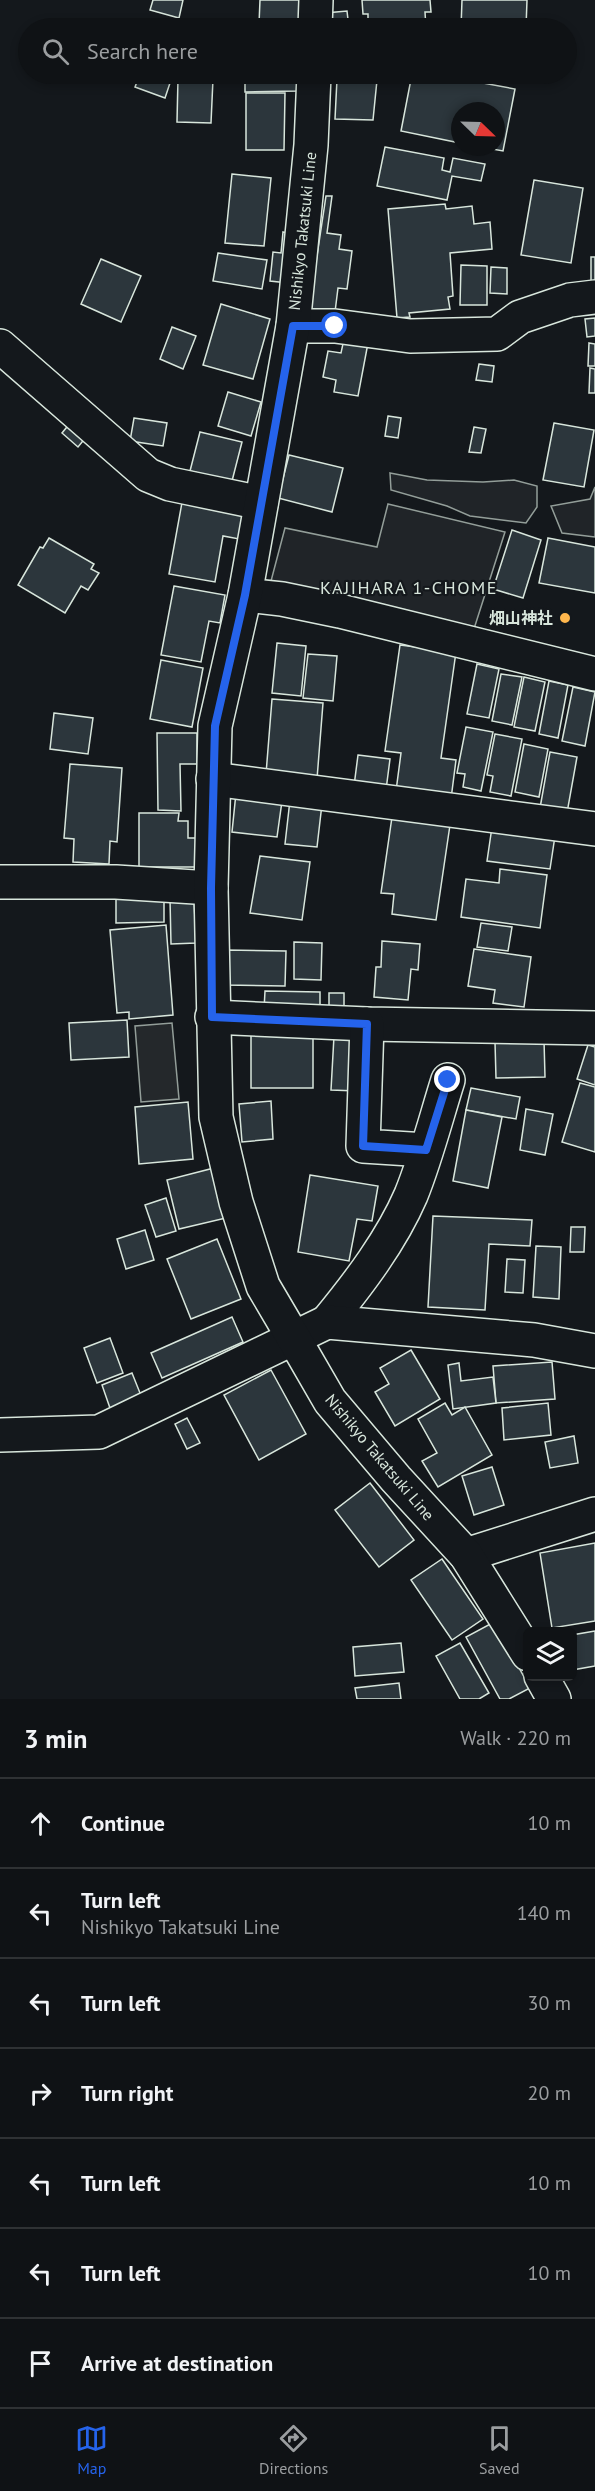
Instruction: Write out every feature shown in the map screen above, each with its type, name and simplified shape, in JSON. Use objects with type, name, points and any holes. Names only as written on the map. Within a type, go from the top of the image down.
[{"type":"street","points":[[315,18],[316,0]]},
{"type":"street","name":"Nishikyo Takatsuki Line","points":[[314,84],[311,145],[293,326],[245,595],[215,726],[211,888],[212,1017],[216,1117],[234,1191],[263,1286],[292,1337],[330,1401],[396,1479],[466,1555],[523,1646]]},
{"type":"street","points":[[293,326],[335,326],[410,336],[497,334],[520,317],[570,300],[595,297]]},
{"type":"street","points":[[0,346],[148,475],[170,484],[261,503]]},
{"type":"street","points":[[245,595],[282,599],[340,611],[595,674]]},
{"type":"street","points":[[213,779],[595,829]]},
{"type":"street","points":[[0,882],[116,882],[211,888]]},
{"type":"street","points":[[212,1017],[367,1024],[595,1028]]},
{"type":"street","points":[[367,1024],[363,1146],[426,1150]]},
{"type":"street","points":[[327,1322],[376,1257],[401,1214],[411,1194],[448,1080]]},
{"type":"street","points":[[0,1434],[99,1432],[327,1322],[534,1340],[595,1351]]},
{"type":"street","points":[[466,1555],[595,1515]]},
{"type":"street","points":[[543,1681],[554,1699]]},
{"type":"shaded area","points":[[390,473],[427,480],[483,482],[514,480],[537,486],[537,507],[526,523],[470,516],[447,506],[391,490]]},
{"type":"shaded area","points":[[595,487],[595,537],[562,533],[551,506],[590,499]]},
{"type":"shaded area","points":[[388,504],[505,532],[472,635],[280,591],[271,581],[285,528],[377,547]]},
{"type":"shaded area","points":[[172,1023],[179,1099],[141,1102],[135,1026]]},
{"type":"building","points":[[153,0],[183,0],[179,18],[150,10]]},
{"type":"building","points":[[260,0],[301,0],[301,18],[259,18]]},
{"type":"building","points":[[362,0],[430,0],[431,12],[425,12],[425,18],[368,18],[368,14],[363,14]]},
{"type":"building","points":[[462,0],[527,0],[526,18],[461,18]]},
{"type":"building","points":[[347,11],[348,18],[326,18],[325,13]]},
{"type":"building","points":[[136,84],[170,84],[165,98],[135,87]]},
{"type":"building","points":[[178,84],[213,84],[211,123],[177,122]]},
{"type":"building","points":[[245,84],[297,84],[297,91],[245,92]]},
{"type":"building","points":[[337,84],[377,84],[373,120],[335,119]]},
{"type":"building","points":[[410,84],[488,84],[515,89],[505,141],[505,102],[451,102],[451,141],[401,131]]},
{"type":"building","points":[[246,93],[285,93],[284,150],[246,150]]},
{"type":"building","points":[[385,147],[444,158],[442,170],[450,172],[453,158],[485,164],[481,181],[452,176],[447,200],[377,186]]},
{"type":"building","points":[[232,174],[271,178],[264,246],[225,243]]},
{"type":"building","points":[[534,180],[583,188],[571,263],[521,255]]},
{"type":"building","points":[[326,196],[332,196],[327,233],[341,235],[339,249],[352,251],[347,289],[338,288],[335,312],[309,309]]},
{"type":"building","points":[[445,204],[446,209],[472,206],[474,224],[490,222],[492,249],[450,253],[453,296],[448,297],[450,309],[409,313],[410,317],[397,318],[388,209]]},
{"type":"building","points":[[283,232],[294,234],[288,283],[270,281],[273,252],[281,253]]},
{"type":"building","points":[[218,253],[267,260],[262,289],[213,281]]},
{"type":"building","points":[[591,257],[595,257],[595,283],[591,283]]},
{"type":"building","points":[[101,259],[141,276],[121,322],[81,304]]},
{"type":"building","points":[[461,265],[487,266],[487,305],[460,305]]},
{"type":"building","points":[[491,267],[507,268],[507,294],[490,293]]},
{"type":"building","points":[[221,304],[270,319],[253,379],[203,365]]},
{"type":"building","points":[[595,318],[595,336],[587,337],[585,319]]},
{"type":"building","points":[[172,327],[196,336],[183,369],[160,359]]},
{"type":"building","points":[[344,339],[368,343],[358,396],[334,392],[336,380],[323,377],[328,351],[341,353]]},
{"type":"building","points":[[589,343],[595,344],[595,366],[588,366]]},
{"type":"building","points":[[479,364],[494,366],[492,382],[476,380]]},
{"type":"building","points":[[590,368],[595,369],[595,393],[589,393]]},
{"type":"building","points":[[228,392],[261,402],[251,436],[218,426]]},
{"type":"building","points":[[388,416],[401,418],[398,438],[385,436]]},
{"type":"building","points":[[75,417],[91,431],[78,447],[62,433]]},
{"type":"building","points":[[134,418],[167,423],[163,446],[130,441]]},
{"type":"building","points":[[554,423],[594,430],[584,487],[543,480]]},
{"type":"building","points":[[474,427],[486,429],[481,453],[469,452]]},
{"type":"building","points":[[200,432],[242,442],[232,481],[190,471]]},
{"type":"building","points":[[289,455],[343,468],[332,512],[278,498]]},
{"type":"building","points":[[183,497],[245,508],[239,539],[223,536],[215,582],[169,574]]},
{"type":"building","points":[[512,530],[541,540],[523,598],[493,589]]},
{"type":"building","points":[[49,538],[94,564],[91,569],[99,573],[88,590],[81,586],[65,613],[18,585],[40,547],[43,548]]},
{"type":"building","points":[[548,538],[595,547],[595,593],[539,583]]},
{"type":"building","points":[[174,586],[225,595],[220,623],[209,621],[201,662],[161,655]]},
{"type":"building","points":[[277,643],[306,646],[301,696],[272,693]]},
{"type":"building","points":[[400,645],[456,652],[441,758],[456,760],[451,799],[396,791],[401,753],[385,751]]},
{"type":"building","points":[[308,654],[337,656],[333,701],[303,698]]},
{"type":"building","points":[[161,660],[203,668],[192,727],[150,719]]},
{"type":"building","points":[[477,664],[499,669],[489,718],[467,714]]},
{"type":"building","points":[[501,674],[522,677],[512,725],[492,721]]},
{"type":"building","points":[[524,677],[545,682],[535,731],[514,727]]},
{"type":"building","points":[[549,681],[568,685],[558,738],[539,734]]},
{"type":"building","points":[[573,687],[595,692],[585,746],[562,741]]},
{"type":"building","points":[[272,699],[323,703],[317,779],[266,774]]},
{"type":"building","points":[[54,713],[93,718],[88,754],[50,749]]},
{"type":"building","points":[[466,727],[493,732],[481,791],[463,787],[465,774],[457,773]]},
{"type":"building","points":[[157,733],[197,733],[197,764],[180,764],[181,811],[158,810]]},
{"type":"building","points":[[495,734],[522,739],[511,796],[490,792],[493,776],[487,775]]},
{"type":"building","points":[[524,744],[548,749],[539,797],[515,792]]},
{"type":"building","points":[[550,752],[577,757],[567,813],[540,808]]},
{"type":"building","points":[[358,755],[390,759],[386,790],[354,786]]},
{"type":"building","points":[[70,764],[122,768],[117,842],[110,841],[109,864],[73,862],[74,839],[64,838]]},
{"type":"building","points":[[236,793],[282,801],[277,837],[232,832]]},
{"type":"building","points":[[290,800],[322,804],[317,847],[285,844]]},
{"type":"building","points":[[139,813],[179,813],[178,821],[188,821],[188,838],[198,838],[198,867],[139,867]]},
{"type":"building","points":[[392,817],[450,825],[436,920],[392,914],[394,894],[381,893]]},
{"type":"building","points":[[492,827],[555,836],[550,869],[487,861]]},
{"type":"building","points":[[260,856],[310,862],[302,920],[250,913]]},
{"type":"building","points":[[500,869],[547,875],[540,928],[461,917],[466,879],[499,883]]},
{"type":"building","points":[[116,893],[164,893],[164,922],[116,923]]},
{"type":"building","points":[[194,898],[196,943],[171,944],[170,899]]},
{"type":"building","points":[[481,923],[512,927],[508,951],[477,947]]},
{"type":"building","points":[[166,925],[173,1015],[129,1019],[129,1012],[117,1013],[110,930]]},
{"type":"building","points":[[382,941],[420,944],[418,970],[411,969],[408,1000],[374,997],[376,967],[381,967]]},
{"type":"building","points":[[294,942],[322,943],[321,980],[294,979]]},
{"type":"building","points":[[474,949],[531,957],[524,1007],[493,1003],[495,990],[468,986]]},
{"type":"building","points":[[225,950],[286,951],[285,986],[224,985]]},
{"type":"building","points":[[265,991],[320,992],[320,1011],[264,1010]]},
{"type":"building","points":[[329,993],[344,993],[344,1007],[329,1007]]},
{"type":"building","points":[[127,1020],[129,1057],[71,1060],[69,1023]]},
{"type":"building","points":[[251,1031],[313,1031],[313,1088],[251,1088]]},
{"type":"building","points":[[334,1036],[360,1037],[357,1091],[331,1090]]},
{"type":"building","points":[[544,1040],[545,1077],[496,1078],[495,1042]]},
{"type":"building","points":[[588,1045],[595,1047],[595,1085],[577,1079]]},
{"type":"building","points":[[580,1083],[595,1087],[595,1152],[562,1142]]},
{"type":"building","points":[[471,1088],[520,1097],[516,1119],[466,1110]]},
{"type":"building","points":[[271,1101],[273,1139],[242,1142],[239,1104]]},
{"type":"building","points":[[188,1102],[193,1159],[139,1164],[135,1107]]},
{"type":"building","points":[[526,1109],[553,1114],[545,1155],[520,1150]]},
{"type":"building","points":[[466,1110],[502,1117],[488,1188],[453,1181]]},
{"type":"building","points":[[214,1168],[226,1218],[179,1229],[167,1180]]},
{"type":"building","points":[[310,1175],[378,1186],[372,1221],[357,1219],[349,1261],[298,1252]]},
{"type":"building","points":[[166,1198],[176,1231],[156,1237],[145,1205]]},
{"type":"building","points":[[433,1216],[532,1220],[530,1246],[489,1244],[485,1310],[428,1307]]},
{"type":"building","points":[[571,1227],[585,1227],[584,1252],[570,1252]]},
{"type":"building","points":[[145,1230],[154,1260],[126,1269],[117,1239]]},
{"type":"building","points":[[217,1239],[241,1299],[191,1319],[167,1259]]},
{"type":"building","points":[[536,1246],[561,1247],[559,1299],[533,1297]]},
{"type":"building","points":[[507,1259],[525,1260],[523,1293],[505,1292]]},
{"type":"building","points":[[232,1317],[243,1342],[162,1378],[151,1353]]},
{"type":"building","points":[[110,1338],[123,1373],[97,1383],[84,1348]]},
{"type":"building","points":[[411,1350],[440,1399],[395,1426],[375,1392],[389,1384],[380,1368]]},
{"type":"building","points":[[552,1362],[555,1399],[496,1403],[493,1366]]},
{"type":"building","points":[[459,1363],[461,1381],[493,1377],[496,1403],[453,1409],[448,1365]]},
{"type":"building","points":[[271,1370],[306,1434],[259,1460],[224,1395]]},
{"type":"building","points":[[132,1373],[142,1398],[111,1411],[102,1385]]},
{"type":"building","points":[[445,1403],[452,1415],[465,1407],[492,1455],[438,1487],[422,1461],[437,1453],[418,1419]]},
{"type":"building","points":[[548,1403],[551,1435],[504,1440],[502,1408]]},
{"type":"building","points":[[187,1418],[200,1443],[187,1449],[175,1424]]},
{"type":"building","points":[[574,1436],[578,1463],[550,1468],[545,1442]]},
{"type":"building","points":[[492,1467],[504,1505],[474,1515],[462,1476]]},
{"type":"building","points":[[370,1483],[414,1540],[379,1567],[335,1510]]},
{"type":"building","points":[[595,1543],[595,1621],[552,1627],[540,1553]]},
{"type":"building","points":[[442,1559],[483,1619],[452,1640],[411,1580]]},
{"type":"building","points":[[494,1622],[523,1675],[523,1681],[526,1681],[530,1688],[509,1699],[500,1699],[466,1637]]},
{"type":"building","points":[[595,1631],[595,1666],[577,1669],[577,1634]]},
{"type":"building","points":[[401,1643],[404,1672],[355,1676],[353,1647]]},
{"type":"building","points":[[460,1643],[489,1693],[479,1699],[460,1699],[436,1656]]},
{"type":"building","points":[[399,1683],[401,1699],[357,1699],[355,1688]]},
{"type":"place","name":"畑山神社","points":[[565,618]]},
{"type":"district","name":"KAJIHARA 1-CHOME","points":[[409,587]]},
{"type":"route","points":[[335,326],[293,326],[245,595],[215,726],[211,888],[212,1017],[367,1024],[363,1146],[426,1150],[448,1080]]}]
